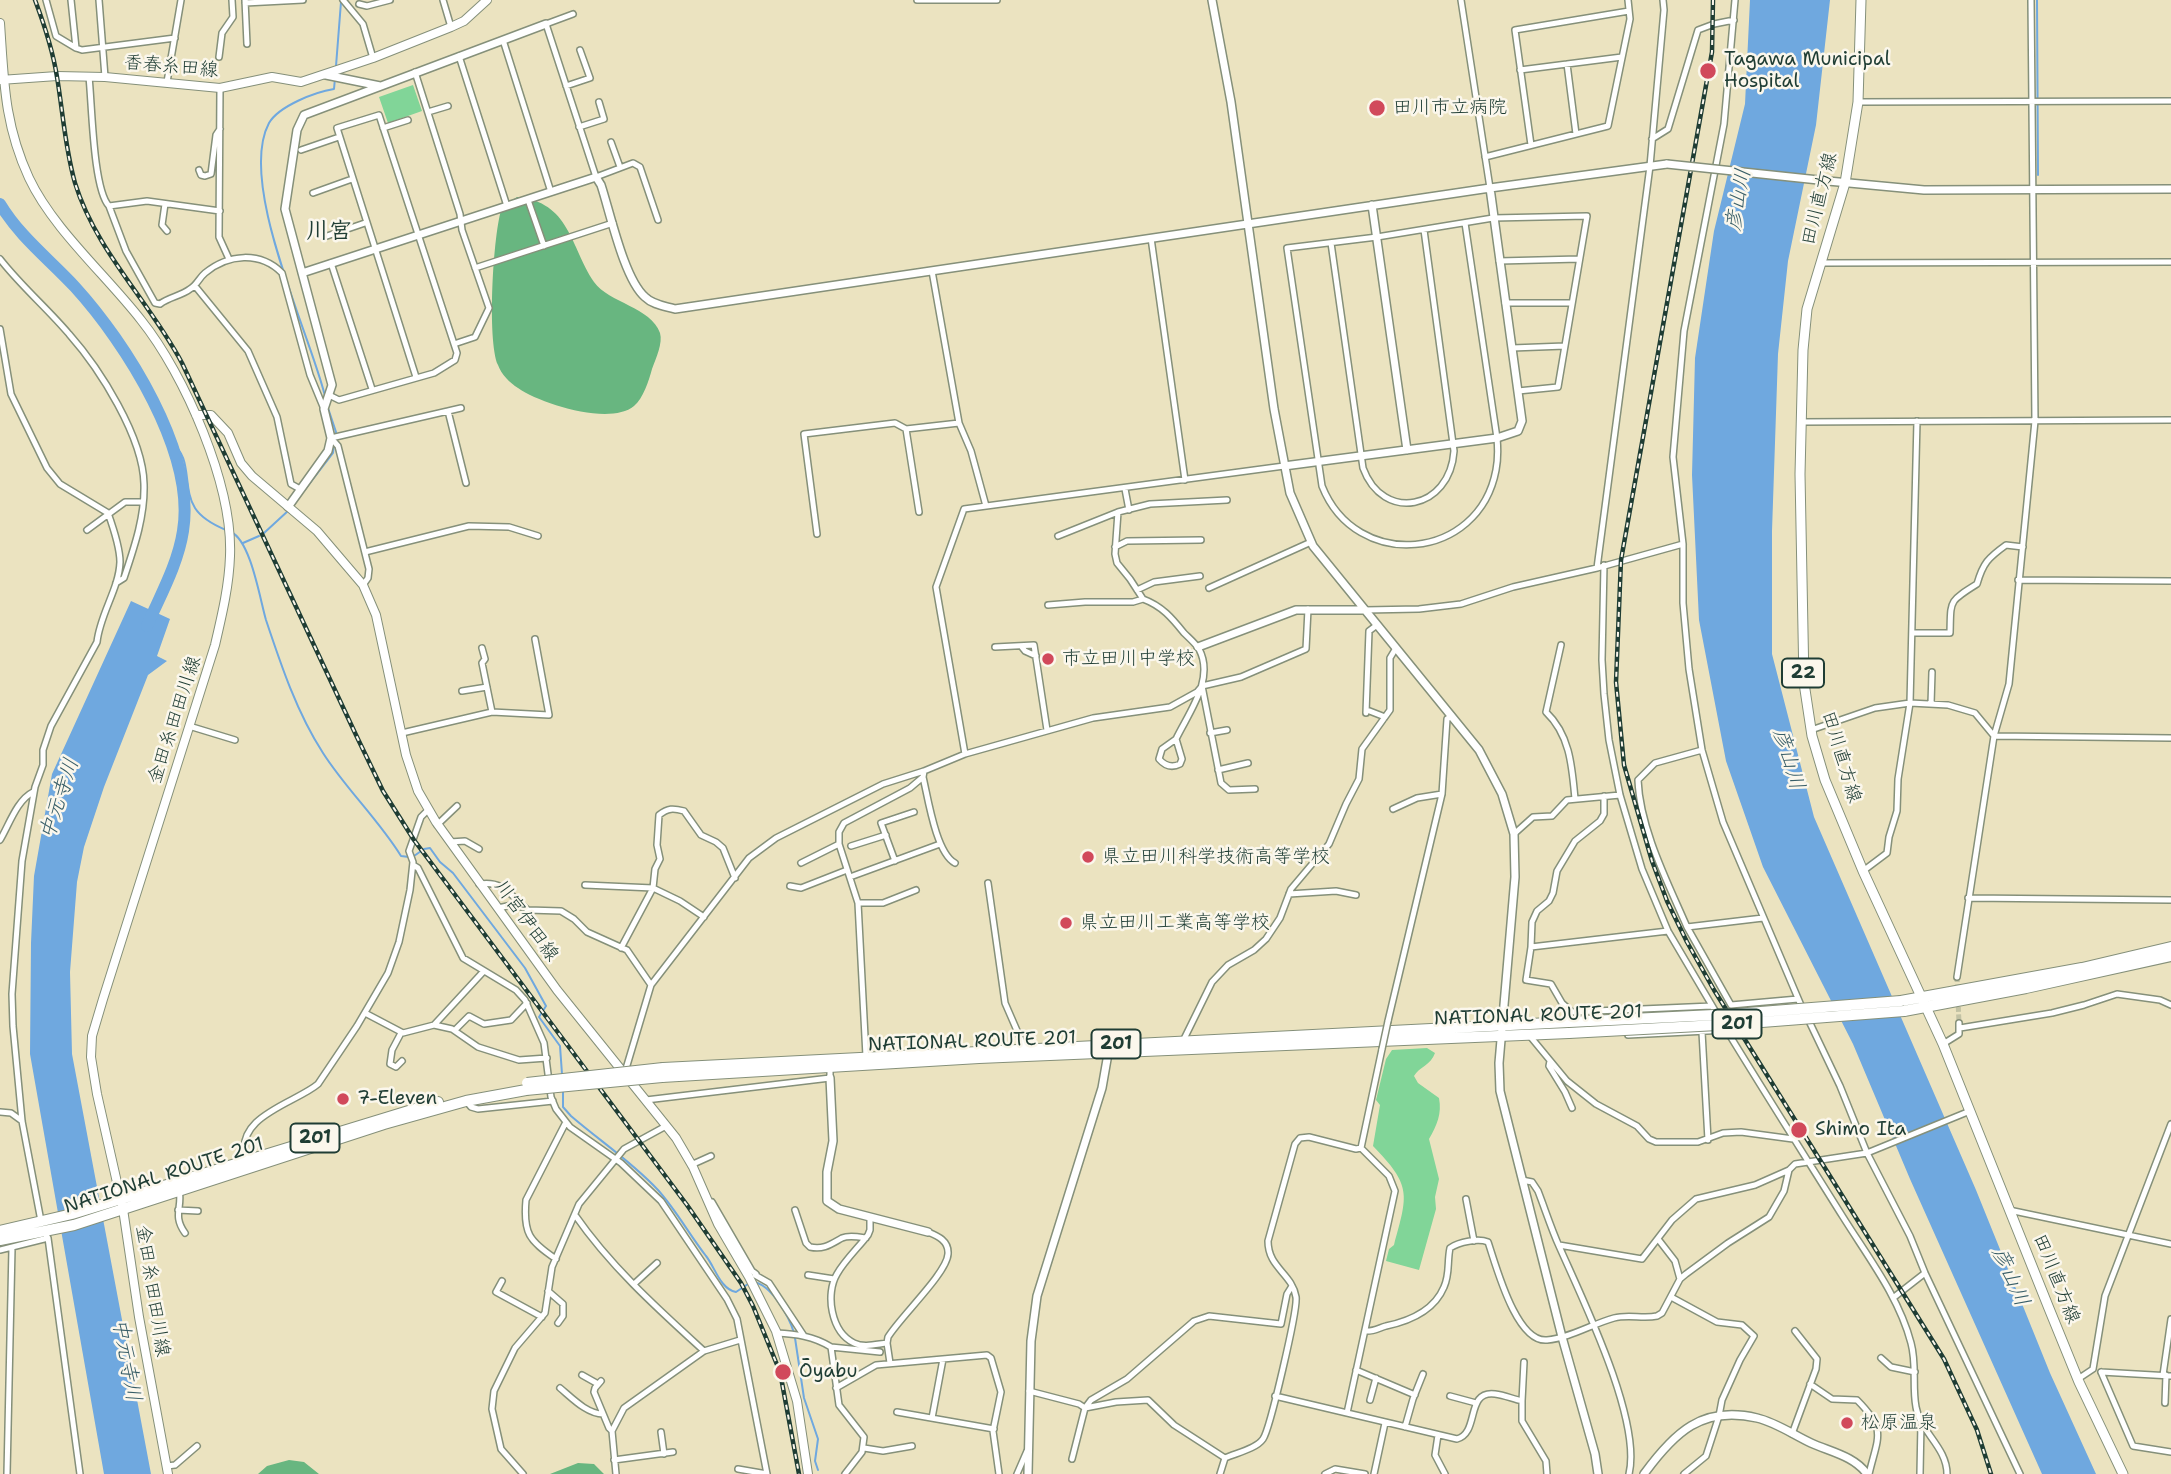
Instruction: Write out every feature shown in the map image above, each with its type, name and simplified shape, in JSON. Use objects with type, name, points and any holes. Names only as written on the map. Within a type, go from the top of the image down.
[{"type":"highway","name":"NATIONAL ROUTE 201","points":[[122,1204],[246,1159],[454,1097],[527,1086],[662,1072],[830,1062],[1346,1041],[1735,1014],[1902,1006],[2171,947]]},
{"type":"highway","name":"NATIONAL ROUTE 201","points":[[1922,1002],[2026,988],[2171,956]]},
{"type":"highway","name":"NATIONAL ROUTE 201","points":[[830,1062],[866,1056],[1025,1049],[1108,1050],[1183,1041],[1502,1031],[1529,1035],[1569,1027]]},
{"type":"highway","name":"NATIONAL ROUTE 201","points":[[0,1240],[179,1190],[372,1128],[527,1086]]},
{"type":"highway","name":"NATIONAL ROUTE 201","points":[[0,1231],[46,1228]]},
{"type":"main road","name":"香春糸田線","points":[[1,80],[57,76],[106,77],[220,88],[272,77],[302,82],[451,27],[464,21],[487,0]]},
{"type":"main road","name":"田川直方線","points":[[1861,0],[1858,102],[1845,183],[1807,309],[1803,349],[1801,422],[1804,683],[1811,730],[1825,780],[1863,871],[1943,1044],[1965,1113],[2009,1210],[2078,1379],[2123,1474]]},
{"type":"main road","name":"金田糸田田川線","points":[[0,23],[1,80],[6,109],[30,180],[49,212],[143,322],[174,372],[196,415],[223,493],[228,520],[228,587],[215,645],[92,1037],[91,1057],[97,1094],[122,1204],[139,1317],[168,1470]]},
{"type":"main road","name":"川宮伊田線","points":[[196,415],[211,415],[228,433],[241,463],[252,476],[317,531],[363,585],[379,626],[413,778],[437,825],[479,884],[604,1052],[625,1073],[666,1126],[691,1165],[718,1224],[752,1276],[776,1333],[796,1401],[808,1474]]},
{"type":"street","points":[[46,0],[56,36],[82,50],[175,38]]},
{"type":"street","points":[[71,0],[76,48]]},
{"type":"street","points":[[99,0],[106,77]]},
{"type":"street","points":[[167,82],[181,0]]},
{"type":"street","points":[[219,57],[222,33],[233,16],[232,0]]},
{"type":"street","points":[[247,44],[245,1],[303,0]]},
{"type":"street","points":[[343,0],[363,24],[373,58]]},
{"type":"street","points":[[351,10],[360,2],[367,6],[390,0]]},
{"type":"street","points":[[443,0],[451,27]]},
{"type":"street","points":[[917,0],[997,0]]},
{"type":"street","points":[[1212,0],[1249,224],[1274,409],[1290,493],[1311,542],[1452,716],[1491,770],[1502,794],[1514,834],[1515,877],[1502,1031],[1500,1091],[1598,1474]]},
{"type":"street","points":[[965,754],[936,587],[964,509],[1497,438],[1513,434],[1521,427],[1490,188],[1461,0]]},
{"type":"street","points":[[1485,157],[1608,126],[1630,19],[1628,0]]},
{"type":"street","points":[[1597,568],[1650,166],[1663,0]]},
{"type":"street","points":[[1735,0],[1724,124],[1684,331],[1673,457],[1684,544],[1683,603],[1689,669],[1702,750],[1723,822],[1798,999],[1840,1086],[1867,1153],[1910,1236],[2020,1474]]},
{"type":"street","points":[[1957,977],[1994,736],[2009,684],[2035,421],[2035,189],[2031,0]]},
{"type":"street","points":[[1531,145],[1515,30],[1629,11]]},
{"type":"street","points":[[324,409],[332,385],[285,209],[297,130],[304,115],[573,14]]},
{"type":"street","points":[[1652,139],[1668,129],[1698,30],[1734,20]]},
{"type":"street","points":[[546,24],[628,270],[645,298],[675,309],[1667,164],[1924,190],[2171,189]]},
{"type":"street","points":[[503,40],[551,192]]},
{"type":"street","points":[[566,86],[590,78],[580,50]]},
{"type":"street","points":[[458,56],[507,206]]},
{"type":"street","points":[[1520,70],[1622,57]]},
{"type":"street","points":[[1567,64],[1576,134]]},
{"type":"street","points":[[415,72],[462,230],[489,308],[475,337],[454,344]]},
{"type":"street","points":[[326,75],[381,86]]},
{"type":"street","points":[[89,77],[97,172],[104,201],[109,206],[126,251],[155,303],[160,304],[195,286],[206,272],[229,259],[255,258],[269,263],[282,273],[310,375],[324,409],[331,438],[328,451],[288,507]]},
{"type":"street","points":[[220,88],[219,237],[229,259]]},
{"type":"street","points":[[1858,102],[2171,101]]},
{"type":"street","points":[[579,127],[604,119],[599,102]]},
{"type":"street","points":[[428,112],[448,106]]},
{"type":"street","points":[[329,395],[339,400],[434,373],[455,360],[457,353],[379,115],[337,128],[416,377]]},
{"type":"street","points":[[383,128],[408,120]]},
{"type":"street","points":[[199,170],[201,175],[211,174],[216,135],[220,129]]},
{"type":"street","points":[[301,150],[339,137]]},
{"type":"street","points":[[611,142],[620,167]]},
{"type":"street","points":[[302,273],[633,163],[640,167],[658,220]]},
{"type":"street","points":[[313,193],[352,179]]},
{"type":"street","points":[[528,200],[544,246]]},
{"type":"street","points":[[109,206],[131,202],[220,211]]},
{"type":"street","points":[[164,204],[162,225],[167,231]]},
{"type":"street","points":[[1372,205],[1407,450]]},
{"type":"street","points":[[1465,223],[1497,438],[1497,469],[1493,483],[1482,505],[1463,525],[1450,534],[1424,544],[1401,546],[1369,537],[1357,531],[1328,500],[1322,486],[1287,248],[1493,218],[1587,216],[1558,387],[1518,391]]},
{"type":"street","points":[[327,236],[365,223]]},
{"type":"street","points":[[475,268],[613,223]]},
{"type":"street","points":[[1331,243],[1361,456],[1367,479],[1392,500],[1416,502],[1435,494],[1449,478],[1454,458],[1424,230]]},
{"type":"street","points":[[1151,238],[1185,480]]},
{"type":"street","points":[[1499,261],[1579,259]]},
{"type":"street","points":[[0,260],[80,348],[124,414],[142,466],[143,502],[141,521],[124,578],[116,583]]},
{"type":"street","points":[[1822,263],[2171,262]]},
{"type":"street","points":[[331,263],[372,389]]},
{"type":"street","points":[[932,271],[959,423],[971,451],[986,506]]},
{"type":"street","points":[[195,286],[248,351],[277,417],[291,484],[300,489]]},
{"type":"street","points":[[1505,303],[1572,303]]},
{"type":"street","points":[[0,329],[11,394],[47,468],[60,484],[108,513],[120,562],[97,642],[51,726],[43,750],[43,765],[34,792],[22,861],[12,994],[14,1052],[22,1121],[46,1228],[80,1474]]},
{"type":"street","points":[[1512,348],[1564,346]]},
{"type":"street","points":[[331,438],[461,408]]},
{"type":"street","points":[[448,411],[466,483]]},
{"type":"street","points":[[1801,422],[2171,420]]},
{"type":"street","points":[[1863,871],[1887,853],[1897,811],[1898,779],[1910,703],[1917,421]]},
{"type":"street","points":[[817,534],[804,434],[895,424],[906,429],[959,423]]},
{"type":"street","points":[[906,429],[919,512]]},
{"type":"street","points":[[331,438],[338,446],[369,569],[368,578],[363,585]]},
{"type":"street","points":[[1125,489],[1129,510]]},
{"type":"street","points":[[1058,536],[1118,512],[1150,504],[1227,500]]},
{"type":"street","points":[[87,530],[125,502],[143,502]]},
{"type":"street","points":[[1118,512],[1115,547],[1117,563],[1143,599],[1167,612],[1198,647],[1203,661],[1205,675],[1202,686],[1176,739],[1162,749],[1159,760],[1163,764],[1180,764],[1182,759],[1176,739]]},
{"type":"street","points":[[365,552],[469,526],[509,527],[538,536]]},
{"type":"street","points":[[1115,547],[1127,541],[1201,540]]},
{"type":"street","points":[[1209,588],[1311,542]]},
{"type":"street","points":[[1198,647],[1296,610],[1419,609],[1461,604],[1513,587],[1684,544]]},
{"type":"street","points":[[1912,633],[1950,633],[1951,603],[1977,584],[1983,565],[2006,545],[2023,547]]},
{"type":"street","points":[[1604,565],[1602,660],[1609,740],[1620,794],[1642,869],[1668,931],[1793,1139],[1893,1298],[1911,1342],[1916,1408],[1938,1445],[1947,1474]]},
{"type":"street","points":[[1138,590],[1154,582],[1200,576]]},
{"type":"street","points":[[2018,580],[2171,581]]},
{"type":"street","points":[[1048,605],[1133,602],[1143,599]]},
{"type":"street","points":[[625,1073],[651,985],[749,858],[776,838],[883,783],[924,774],[965,754],[1093,718],[1170,707],[1202,686],[1241,677],[1306,649],[1308,609]]},
{"type":"street","points":[[1377,625],[1369,631],[1367,711],[1385,717]]},
{"type":"street","points":[[402,733],[492,712],[550,715],[535,639]]},
{"type":"street","points":[[995,647],[1034,645],[1047,730]]},
{"type":"street","points":[[1561,645],[1546,712],[1563,733],[1572,764],[1575,799]]},
{"type":"street","points":[[1021,646],[1036,656]]},
{"type":"street","points":[[482,648],[485,659],[482,663],[492,712]]},
{"type":"street","points":[[1183,1041],[1212,982],[1228,965],[1254,950],[1266,939],[1280,918],[1289,894],[1329,844],[1359,779],[1362,749],[1392,703],[1390,658],[1396,648]]},
{"type":"street","points":[[1931,672],[1931,704]]},
{"type":"street","points":[[1202,686],[1224,789],[1255,789]]},
{"type":"street","points":[[462,691],[487,687]]},
{"type":"street","points":[[1811,730],[1875,708],[1910,703],[1948,705],[1975,713],[1994,736],[2171,738]]},
{"type":"street","points":[[1361,1148],[1442,794],[1447,719],[1452,716]]},
{"type":"street","points":[[189,726],[235,740]]},
{"type":"street","points":[[1210,733],[1227,730]]},
{"type":"street","points":[[1702,750],[1655,763],[1638,780],[1644,816],[1660,865],[1686,928],[1731,1005],[1798,999]]},
{"type":"street","points":[[1218,770],[1248,763]]},
{"type":"street","points":[[924,774],[940,844],[946,856],[955,863]]},
{"type":"street","points":[[866,1056],[858,903],[839,844],[839,832],[844,823],[910,788],[924,774]]},
{"type":"street","points":[[0,840],[17,808],[27,795],[34,792]]},
{"type":"street","points":[[1393,809],[1418,798],[1442,794]]},
{"type":"street","points":[[1514,834],[1533,817],[1552,816],[1567,800],[1620,794]]},
{"type":"street","points":[[1604,796],[1604,814],[1600,821],[1575,841],[1557,871],[1549,901],[1537,911],[1532,922],[1527,980],[1550,984],[1562,1003],[1572,1012],[1712,1006]]},
{"type":"street","points":[[437,825],[457,806]]},
{"type":"street","points":[[621,948],[653,888],[655,869],[660,859],[657,845],[659,815],[672,808],[684,811],[701,835],[723,848],[735,878]]},
{"type":"street","points":[[246,1159],[244,1150],[253,1126],[274,1108],[309,1092],[318,1084],[388,973],[399,943],[413,864],[410,852],[421,817],[429,809]]},
{"type":"street","points":[[895,861],[881,823],[914,812]]},
{"type":"street","points":[[851,846],[886,835]]},
{"type":"street","points":[[450,842],[465,841],[479,849]]},
{"type":"street","points":[[801,863],[839,844]]},
{"type":"street","points":[[850,877],[940,844]]},
{"type":"street","points":[[413,864],[418,868],[457,950],[470,964],[516,990],[527,1003],[544,1043],[553,1101],[566,1122],[616,1159],[668,1210],[727,1299],[737,1319],[767,1474],[738,1469]]},
{"type":"street","points":[[790,886],[802,888],[847,870]]},
{"type":"street","points":[[479,884],[490,882],[503,886],[525,908]]},
{"type":"street","points":[[988,883],[1005,1003],[1025,1049]]},
{"type":"street","points":[[585,885],[653,888],[704,917]]},
{"type":"street","points":[[858,903],[883,903],[916,890]]},
{"type":"street","points":[[1289,894],[1336,891],[1356,895]]},
{"type":"street","points":[[1968,898],[2171,900]]},
{"type":"street","points":[[498,908],[512,905],[528,910],[561,911],[587,932],[627,950],[651,985]]},
{"type":"street","points":[[1686,928],[1763,918]]},
{"type":"street","points":[[1531,947],[1668,931]]},
{"type":"street","points":[[434,1025],[483,972]]},
{"type":"street","points":[[1943,1044],[1959,1034],[1959,1026],[2063,1010],[2118,994],[2160,1000],[2171,1005]]},
{"type":"street","points":[[454,1030],[469,1016],[484,1024],[511,1020],[527,1003]]},
{"type":"street","points":[[365,1013],[401,1033],[434,1025],[454,1030],[478,1046],[519,1060],[547,1058]]},
{"type":"street","points":[[1628,1035],[1727,1030]]},
{"type":"street","points":[[1702,1032],[1709,1140]]},
{"type":"street","points":[[401,1033],[392,1050],[390,1064],[396,1067],[402,1061]]},
{"type":"street","points":[[1529,1035],[1567,1081],[1596,1104],[1637,1126],[1648,1139],[1656,1142],[1698,1142],[1723,1133],[1741,1132],[1793,1139]]},
{"type":"street","points":[[1028,1474],[1031,1341],[1037,1296],[1101,1088],[1108,1050]]},
{"type":"street","points":[[1550,1061],[1549,1066],[1572,1108]]},
{"type":"street","points":[[830,1062],[833,1141],[827,1172],[827,1201],[839,1209],[928,1232],[943,1239],[948,1248],[946,1263],[894,1329],[887,1343],[890,1363]]},
{"type":"street","points":[[646,1100],[830,1078]]},
{"type":"street","points":[[466,1101],[471,1107],[478,1109],[553,1101]]},
{"type":"street","points":[[0,1112],[11,1113],[22,1121]]},
{"type":"street","points":[[1559,1245],[1637,1260],[1645,1256],[1672,1220],[1696,1199],[1755,1185],[1789,1170],[1795,1164],[1867,1153],[1965,1113]]},
{"type":"street","points":[[556,1259],[533,1243],[528,1235],[525,1214],[527,1200],[566,1122]]},
{"type":"street","points":[[2078,1379],[2094,1369],[2105,1296],[2171,1124]]},
{"type":"street","points":[[523,1474],[501,1449],[492,1409],[494,1391],[516,1348],[542,1317],[547,1306],[549,1279],[579,1204],[624,1150],[666,1126]]},
{"type":"street","points":[[1220,1474],[1225,1458],[1262,1442],[1276,1396],[1296,1303],[1292,1286],[1272,1261],[1268,1241],[1295,1144],[1300,1138],[1310,1137],[1361,1148]]},
{"type":"street","points":[[1347,1413],[1395,1191],[1390,1176],[1361,1148]]},
{"type":"street","points":[[691,1165],[711,1156]]},
{"type":"street","points":[[1365,1331],[1405,1323],[1417,1317],[1443,1290],[1449,1271],[1450,1248],[1482,1239],[1488,1242],[1512,1310],[1538,1339],[1562,1337],[1617,1317],[1657,1316],[1662,1313],[1680,1279],[1728,1243],[1769,1217],[1784,1191],[1789,1170]]},
{"type":"street","points":[[1522,1180],[1532,1182],[1538,1191],[1624,1408],[1630,1437],[1629,1474]]},
{"type":"street","points":[[179,1190],[181,1195],[178,1223],[186,1233]]},
{"type":"street","points":[[1466,1199],[1474,1241]]},
{"type":"street","points":[[178,1210],[198,1211]]},
{"type":"street","points":[[795,1210],[806,1243],[810,1247],[832,1245],[845,1236],[866,1238]]},
{"type":"street","points":[[2009,1210],[2171,1244]]},
{"type":"street","points":[[575,1215],[615,1265],[672,1324],[704,1351]]},
{"type":"street","points":[[870,1217],[870,1230],[866,1238],[834,1279],[830,1293],[832,1313],[852,1343],[887,1343]]},
{"type":"street","points":[[0,1250],[12,1248],[46,1228]]},
{"type":"street","points":[[1658,1239],[1675,1261],[1680,1279]]},
{"type":"street","points":[[0,1468],[7,1471],[12,1248]]},
{"type":"street","points":[[634,1284],[657,1263]]},
{"type":"street","points":[[1893,1298],[1925,1273]]},
{"type":"street","points":[[808,1275],[834,1279]]},
{"type":"street","points":[[752,1276],[769,1283],[804,1336]]},
{"type":"street","points":[[502,1281],[496,1292],[542,1317]]},
{"type":"street","points":[[1072,1459],[1086,1408],[1091,1400],[1136,1372],[1194,1321],[1209,1317],[1280,1324],[1287,1294],[1292,1286]]},
{"type":"street","points":[[548,1291],[563,1304],[563,1316],[558,1323]]},
{"type":"street","points":[[1671,1297],[1717,1322],[1735,1323],[1753,1333],[1753,1341],[1740,1360],[1721,1400],[1719,1416],[1706,1456],[1684,1474]]},
{"type":"street","points":[[2165,1403],[2171,1319]]},
{"type":"street","points":[[1792,1434],[1816,1369],[1817,1359],[1795,1331]]},
{"type":"street","points":[[776,1333],[804,1336],[831,1347],[880,1352]]},
{"type":"street","points":[[612,1431],[618,1415],[630,1402],[704,1351],[740,1340]]},
{"type":"street","points":[[831,1347],[839,1405],[864,1437],[864,1448],[845,1474]]},
{"type":"street","points":[[836,1388],[865,1369],[890,1363],[987,1355],[991,1359],[1001,1392],[994,1429],[999,1474]]},
{"type":"street","points":[[1881,1358],[1891,1367],[1915,1373]]},
{"type":"street","points":[[932,1418],[943,1359]]},
{"type":"street","points":[[1524,1362],[1522,1421],[1546,1461],[1547,1474]]},
{"type":"street","points":[[2094,1369],[2101,1372],[2166,1376]]},
{"type":"street","points":[[1356,1370],[1415,1395]]},
{"type":"street","points":[[2101,1372],[2133,1446],[2171,1452]]},
{"type":"street","points":[[1405,1427],[1423,1374]]},
{"type":"street","points":[[582,1375],[600,1382],[594,1392],[612,1431],[616,1474]]},
{"type":"street","points":[[1370,1400],[1376,1378]]},
{"type":"street","points":[[1644,1474],[1666,1445],[1688,1426],[1719,1416],[1759,1418],[1849,1458],[1868,1474],[1879,1433],[1878,1424],[1857,1400],[1832,1399],[1810,1384]]},
{"type":"street","points":[[560,1388],[585,1408],[596,1414],[603,1414]]},
{"type":"street","points":[[1029,1391],[1086,1408],[1116,1402],[1148,1400],[1174,1425],[1225,1458]]},
{"type":"street","points":[[1276,1396],[1438,1435],[1462,1438],[1469,1431],[1476,1403],[1482,1396],[1494,1394],[1522,1401]]},
{"type":"street","points":[[1450,1396],[1476,1403]]},
{"type":"street","points":[[897,1412],[994,1429]]},
{"type":"street","points":[[1920,1474],[1922,1422]]},
{"type":"street","points":[[1374,1474],[1385,1423]]},
{"type":"street","points":[[661,1432],[664,1454]]},
{"type":"street","points":[[1438,1435],[1435,1455],[1445,1474]]},
{"type":"street","points":[[168,1470],[197,1446]]},
{"type":"street","points":[[864,1448],[883,1451],[912,1446]]},
{"type":"street","points":[[1017,1474],[1027,1451]]},
{"type":"street","points":[[614,1460],[673,1452]]},
{"type":"street","points":[[1325,1474],[1335,1469],[1365,1474]]},
{"type":"green space","points":[[413,85],[422,111],[388,123],[379,97]]},
{"type":"green space","points":[[517,197],[548,207],[566,228],[594,282],[609,295],[648,317],[660,333],[659,351],[645,389],[634,406],[623,412],[593,413],[558,406],[518,388],[499,368],[492,311],[496,239],[502,207]]},
{"type":"green space","points":[[1427,1048],[1435,1053],[1414,1076],[1418,1083],[1439,1098],[1438,1119],[1429,1139],[1439,1179],[1435,1197],[1436,1209],[1419,1270],[1386,1261],[1399,1228],[1404,1202],[1403,1191],[1395,1171],[1373,1146],[1380,1105],[1376,1100],[1386,1059],[1392,1050]]},
{"type":"green space","points":[[289,1460],[304,1462],[319,1474],[258,1474],[267,1466]]},
{"type":"green space","points":[[578,1463],[594,1464],[604,1474],[550,1474]]},
{"type":"water","name":"彦山川","points":[[1750,0],[1830,0],[1816,125],[1788,261],[1778,354],[1772,531],[1772,654],[1814,817],[1976,1190],[2050,1373],[2096,1474],[2042,1474],[1910,1179],[1853,1044],[1763,867],[1726,761],[1699,620],[1692,475],[1695,358],[1714,231],[1745,104]]},
{"type":"water","points":[[131,601],[170,619],[157,656],[167,661],[148,675],[104,787],[84,847],[77,882],[70,972],[72,1054],[151,1474],[104,1474],[30,1054],[31,943],[34,876],[52,774]]},
{"type":"waterway","points":[[2037,0],[2038,175]]},
{"type":"waterway","points":[[336,66],[341,2]]},
{"type":"waterway","points":[[325,396],[268,219],[262,182],[262,149],[269,123],[274,117],[298,101],[334,89],[335,78]]},
{"type":"waterway","name":"中元寺川","points":[[0,204],[26,237],[95,310],[135,368],[168,434],[179,468],[184,500],[183,531],[173,568],[147,626]]},
{"type":"waterway","points":[[328,408],[335,436]]},
{"type":"waterway","points":[[171,443],[178,449],[185,464],[191,500],[195,508],[209,521],[226,530]]},
{"type":"waterway","points":[[303,492],[333,453],[334,445]]},
{"type":"waterway","points":[[264,533],[289,510]]},
{"type":"waterway","points":[[231,532],[238,538],[249,559],[278,654],[297,705],[314,738],[332,766],[401,856],[409,857]]},
{"type":"waterway","points":[[243,543],[259,536]]},
{"type":"waterway","points":[[414,856],[430,848],[440,862],[453,873],[525,968],[546,1006],[539,1017],[560,1046],[562,1074]]},
{"type":"waterway","points":[[563,1090],[563,1107],[658,1190],[726,1287],[736,1292],[748,1284]]},
{"type":"waterway","points":[[753,1282],[760,1284],[773,1295],[784,1310],[794,1333]]},
{"type":"waterway","points":[[795,1338],[804,1398],[818,1439],[815,1461],[818,1470]]},
{"type":"tunnel","points":[[1957,977],[1959,1023]]},
{"type":"railway","points":[[35,0],[53,57],[69,157],[84,208],[109,253],[182,363],[383,791],[414,840],[687,1205],[741,1283],[780,1372],[799,1474]]},
{"type":"railway","points":[[1713,0],[1712,52],[1621,560],[1616,682],[1624,765],[1652,861],[1687,942],[1714,990],[1944,1359],[1977,1430],[1991,1474]]},
{"type":"place","name":"Tagawa Municipal Hospital","points":[[1708,71]]},
{"type":"place","name":"田川市立病院","points":[[1377,108]]},
{"type":"place","name":"市立田川中学校","points":[[1048,659]]},
{"type":"place","name":"県立田川科学技術高等学校","points":[[1088,857]]},
{"type":"place","name":"県立田川工業高等学校","points":[[1066,923]]},
{"type":"place","name":"7-Eleven","points":[[343,1099]]},
{"type":"place","name":"Shimo Ita","points":[[1799,1130]]},
{"type":"place","name":"Ōyabu","points":[[783,1372]]},
{"type":"place","name":"松原温泉","points":[[1847,1423]]},
{"type":"district","name":"川宮","points":[[329,232]]}]
